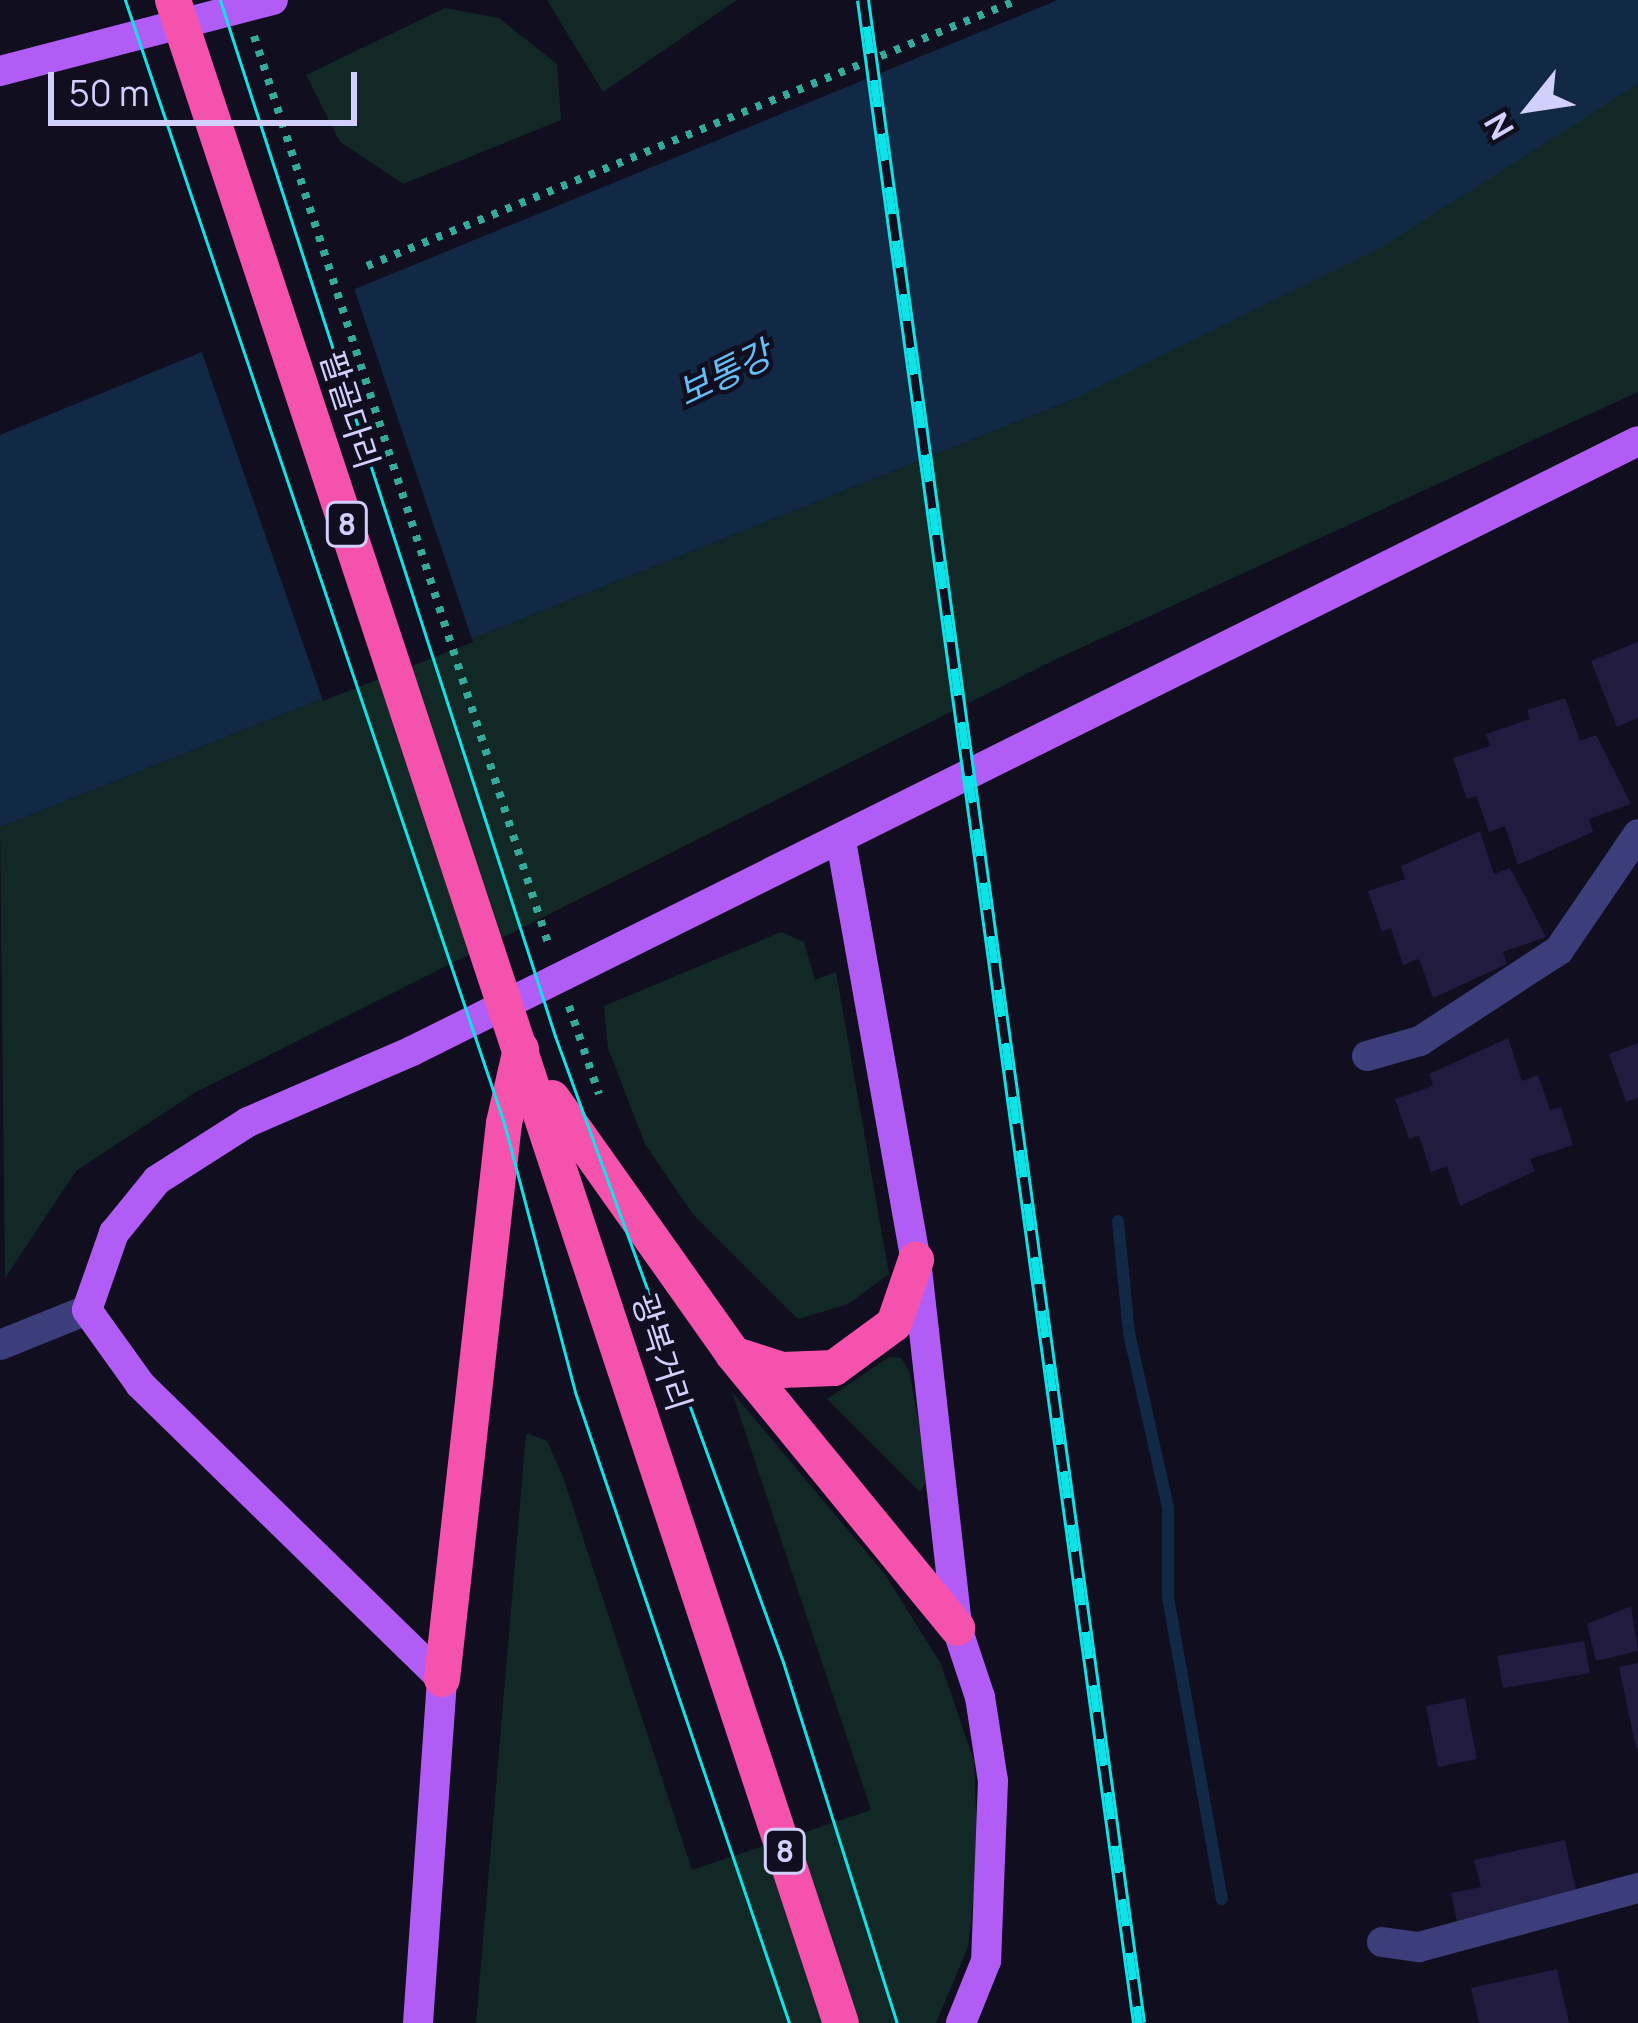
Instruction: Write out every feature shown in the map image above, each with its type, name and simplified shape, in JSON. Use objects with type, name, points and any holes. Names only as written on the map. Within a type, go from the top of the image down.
[{"type":"highway","name":"팔골다리","points":[[173,0],[521,1049]]},
{"type":"highway","points":[[521,1049],[616,1197],[733,1354],[957,1628]]},
{"type":"highway","points":[[442,1679],[504,1124],[521,1049]]},
{"type":"highway","name":"광복거리","points":[[521,1049],[841,2023]]},
{"type":"highway","points":[[733,1354],[782,1370],[850,1359],[894,1324],[916,1260]]},
{"type":"main road","points":[[0,71],[273,0]]},
{"type":"main road","points":[[418,2023],[442,1679],[140,1384],[87,1310],[114,1233],[158,1180],[248,1122],[412,1051],[841,841],[1638,441]]},
{"type":"main road","points":[[841,841],[916,1260],[957,1628],[980,1697],[993,1780],[986,1961],[961,2023]]},
{"type":"street","points":[[1367,1056],[1420,1041],[1559,950],[1638,834]]},
{"type":"street","points":[[0,1345],[87,1310]]},
{"type":"street","points":[[1382,1942],[1419,1947],[1638,1888]]},
{"type":"path","points":[[367,266],[1018,0]]},
{"type":"path","points":[[250,22],[554,962]]},
{"type":"path","points":[[562,984],[582,1048]]},
{"type":"green space","points":[[547,0],[737,0],[603,92]]},
{"type":"green space","points":[[445,8],[499,18],[557,64],[561,120],[403,184],[340,142],[306,75]]},
{"type":"green space","points":[[1638,84],[1638,392],[1050,662],[196,1092],[76,1171],[5,1278],[0,827],[1074,399]]},
{"type":"green space","points":[[781,932],[804,942],[815,980],[836,972],[889,1274],[848,1304],[798,1319],[692,1213],[645,1144],[608,1048],[604,1006]]},
{"type":"green space","points":[[889,1357],[901,1358],[909,1371],[929,1478],[920,1492],[827,1399]]},
{"type":"green space","points":[[732,1392],[884,1573],[941,1664],[974,1761],[978,1856],[968,1947],[936,2023],[476,2023],[526,1433],[547,1441],[563,1477],[692,1870],[871,1810]]},
{"type":"water","name":"보통강","points":[[1058,0],[1638,0],[1638,84],[1382,247],[1074,399],[0,827],[0,435]]},
{"type":"pier","points":[[353,285],[473,642],[323,701],[200,347]]},
{"type":"building","points":[[1638,642],[1638,718],[1617,727],[1591,661]]},
{"type":"building","points":[[1565,698],[1580,741],[1596,735],[1631,804],[1589,819],[1593,832],[1518,865],[1505,826],[1489,832],[1476,796],[1467,799],[1453,758],[1490,746],[1486,734],[1530,719],[1527,710]]},
{"type":"building","points":[[1480,831],[1494,874],[1510,868],[1546,937],[1503,952],[1507,964],[1433,998],[1419,959],[1403,965],[1391,928],[1382,932],[1368,891],[1405,879],[1401,866]]},
{"type":"building","points":[[1508,1038],[1522,1081],[1538,1075],[1550,1110],[1561,1107],[1573,1145],[1530,1159],[1535,1171],[1460,1206],[1447,1166],[1431,1172],[1419,1136],[1409,1139],[1395,1099],[1433,1086],[1429,1074]]},
{"type":"building","points":[[1638,1043],[1638,1098],[1626,1102],[1609,1054]]},
{"type":"building","points":[[1631,1606],[1638,1651],[1596,1661],[1587,1624]]},
{"type":"building","points":[[1584,1641],[1590,1673],[1503,1688],[1497,1656]]},
{"type":"building","points":[[1638,1663],[1638,1748],[1636,1748],[1619,1667]]},
{"type":"building","points":[[1465,1698],[1477,1759],[1438,1767],[1426,1706]]},
{"type":"building","points":[[1565,1840],[1577,1895],[1457,1922],[1451,1893],[1481,1887],[1474,1860]]},
{"type":"building","points":[[1557,1969],[1569,2023],[1479,2023],[1471,1988]]},
{"type":"waterway","points":[[1118,1221],[1129,1333],[1168,1508],[1168,1597],[1222,1899]]},
{"type":"tram line","points":[[125,0],[504,1123],[576,1395],[789,2023]]},
{"type":"tram line","points":[[220,0],[555,1036],[783,1662],[897,2023]]},
{"type":"railway","points":[[863,0],[1139,2023]]}]
